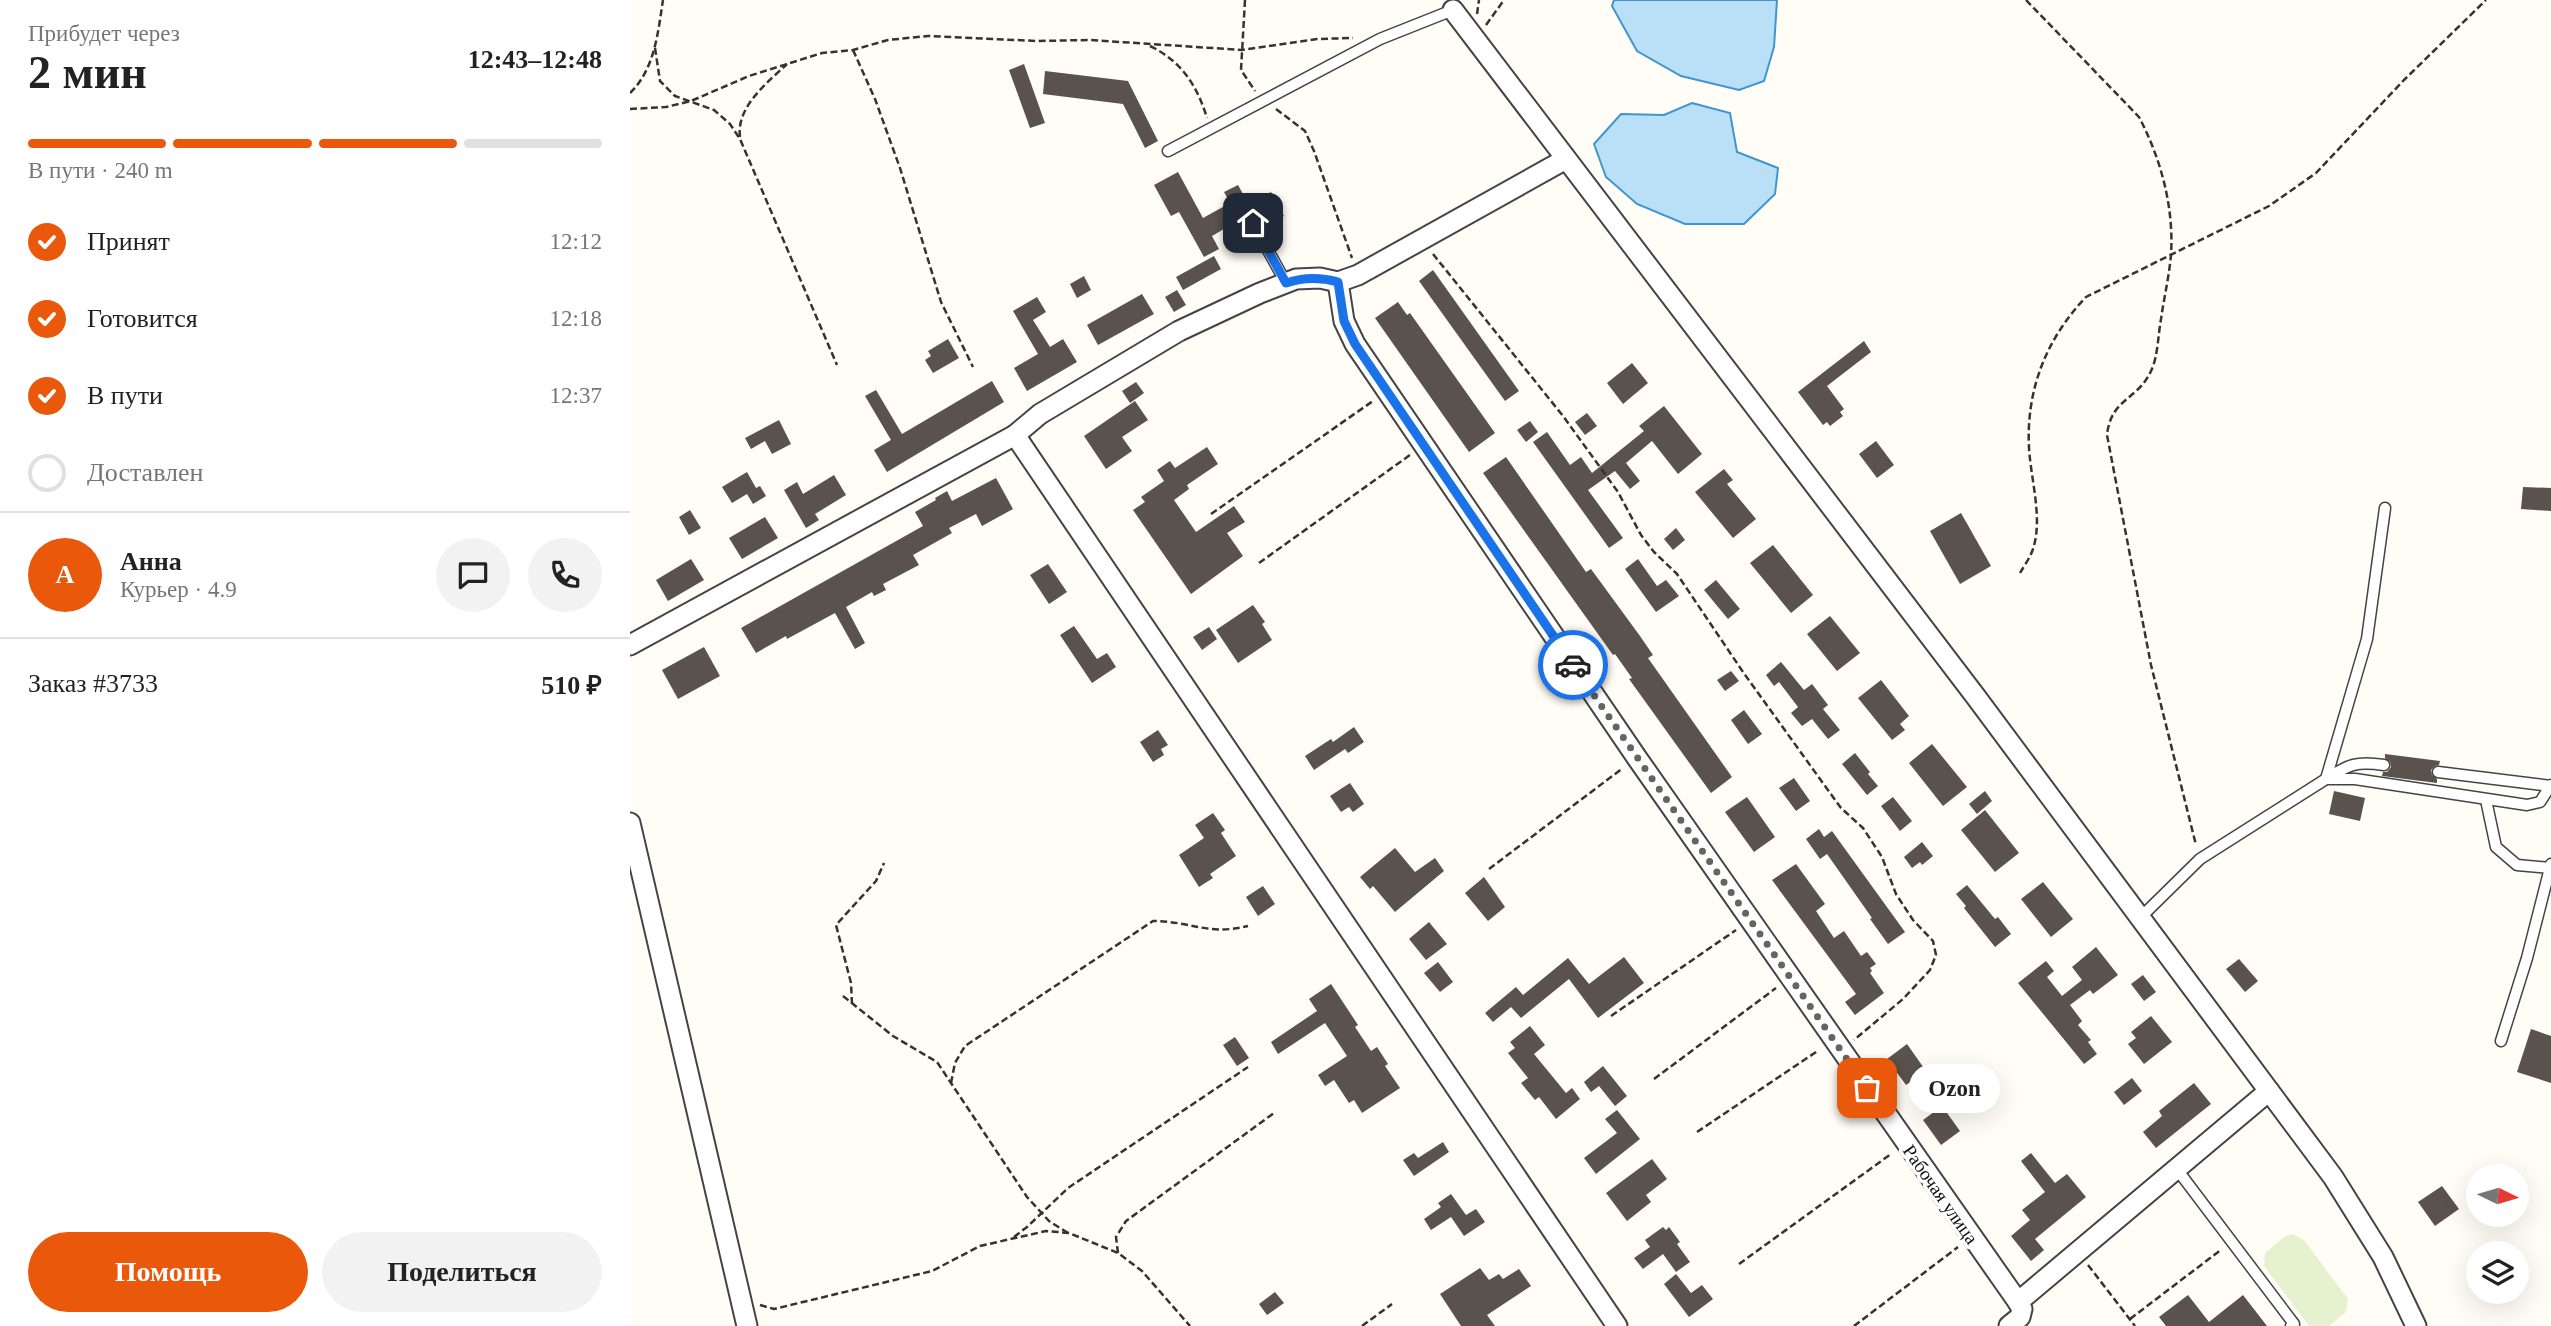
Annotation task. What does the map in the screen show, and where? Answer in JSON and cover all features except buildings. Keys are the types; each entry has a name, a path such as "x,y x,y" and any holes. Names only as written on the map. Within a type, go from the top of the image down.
{"street":[{"path":"1453,10 1976,697 2333,1177 2383,1257 2416,1326"},
{"path":"630,645 1015,435 1040,414 1179,331 1260,292 1296,279 1320,278 1338,282 1358,275 1566,159"},
{"name":"Рабочая улица","path":"1338,282 1344,321 1355,344 1637,758 2018,1302"},
{"path":"1015,435 1617,1326"},
{"path":"630,824 747,1326"},
{"path":"2009,1326 2020,1317 2022,1309 2018,1302 2269,1091"}],"lane":[{"path":"1168,151 1380,39 1453,10"},
{"path":"1253,223 1286,283"},
{"path":"2326,779 2367,639 2385,508"},
{"path":"2140,918 2200,859 2346,766 2362,762 2384,765"},
{"path":"2326,779 2355,779 2527,805 2540,802 2549,791 2438,772"},
{"path":"2486,800 2496,847 2517,865 2551,866 2527,958 2501,1041"},
{"path":"2176,1168 2294,1324 2291,1326"}],"path":[{"path":"630,93 649,65 655,48 663,0"},
{"path":"1245,0 1241,69 1253,89 1264,100 1305,131 1358,275"},
{"path":"1474,38 1504,0"},
{"path":"2026,0 2139,117 2151,139 2163,175 2170,215 2171,256 2152,370 2142,387 2116,409 2109,419 2107,435 2151,665 2200,859"},
{"path":"2020,573 2032,550 2037,523 2029,446 2032,395 2043,358 2066,318 2085,297 2269,206 2316,173 2404,80 2486,0"},
{"path":"630,109 666,107 691,100 790,62 822,54 853,50 888,40 928,36 1037,41 1090,40 1242,50 1317,39 1380,39"},
{"path":"1147,45 1167,55 1185,71 1202,101 1210,128"},
{"path":"655,48 660,81 675,96 714,110 740,139"},
{"path":"853,50 875,99 900,168 941,302 973,367"},
{"path":"790,62 745,109 739,127 740,139 837,365"},
{"path":"1423,238 1563,416 1618,492 1641,535 1677,574 1743,672 1841,808 1863,828 1882,857 1896,894 1907,912 1933,941 1936,955 1930,970 1903,999 1837,1046 1697,1132"},
{"path":"1211,514 1387,391"},
{"path":"1259,563 1424,445"},
{"path":"1489,869 1637,758"},
{"path":"852,1004 851,983 836,925 876,881 884,863"},
{"path":"951,1083 955,1063 965,1046 1153,921 1170,921 1202,929 1228,931 1248,926"},
{"path":"1611,1016 1750,921"},
{"path":"1654,1079 1789,977"},
{"path":"843,996 893,1036 937,1062 1027,1197 1049,1220 1069,1233 1118,1253 1142,1271 1190,1326"},
{"path":"1012,1238 1068,1188 1248,1067"},
{"path":"1118,1253 1116,1237 1126,1221 1274,1113"},
{"path":"1739,1264 1906,1144"},
{"path":"741,1297 774,1310 932,1271 981,1246 1046,1231 1069,1233"},
{"path":"1854,1326 1971,1237"},
{"path":"2130,1320 2232,1241"},
{"path":"2078,1251 2135,1326"},
{"path":"1362,1326 1392,1304"}],"green space":[{"path":"2293,1234 2304,1240 2348,1299 2346,1312 2329,1326 2309,1326 2264,1266 2265,1253 2284,1237"}],"water":[{"path":"1614,0 1777,0 1774,47 1764,81 1739,90 1681,76 1637,51 1612,6"},
{"path":"1692,103 1730,113 1737,152 1778,168 1775,194 1744,224 1685,224 1637,204 1606,177 1594,144 1621,114 1664,115"}],"way so far":[{"path":"1573,665 1867,1088"}],"place":[{"name":"Ozon","path":"1867,1088"}],"route":[{"path":"1253,223 1286,283 1296,279 1320,278 1338,282 1344,321 1355,344 1573,665"}]}
